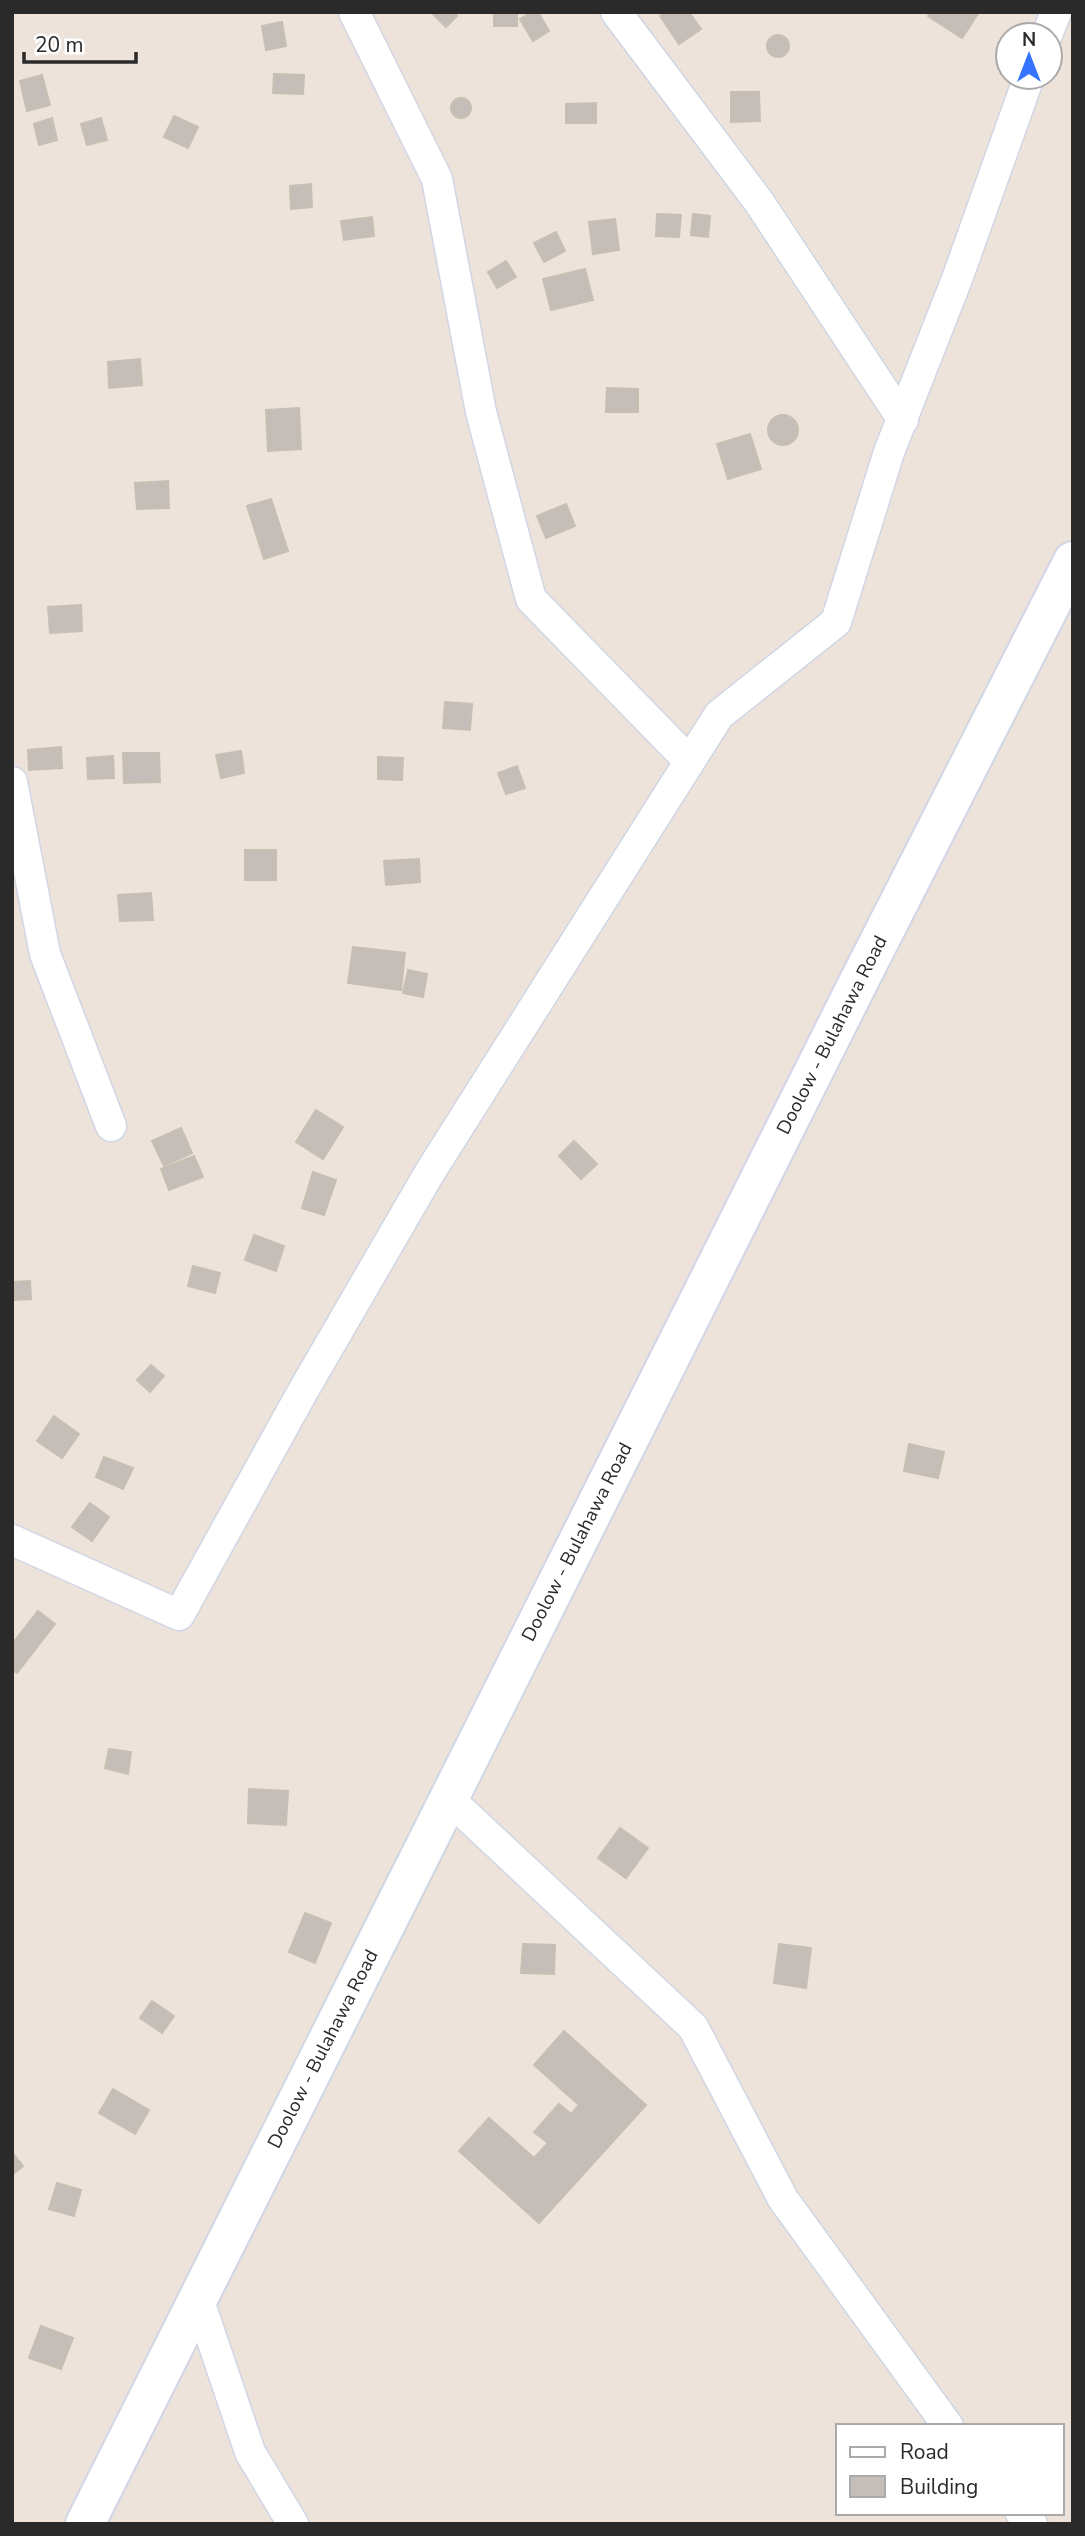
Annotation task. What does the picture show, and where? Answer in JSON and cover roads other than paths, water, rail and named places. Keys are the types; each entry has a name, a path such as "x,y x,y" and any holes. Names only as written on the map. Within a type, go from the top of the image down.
{"main road":[{"name":"Doolow - Bulahawa Road","path":"85,2524 858,983 1073,561"}],"street":[{"path":"354,12 437,179 481,412 531,599 689,761"},
{"path":"617,12 759,202 902,420"},
{"path":"12,1540 179,1615 303,1391 430,1172 719,715 836,622 889,452 957,279 1024,91"},
{"path":"12,782 45,954 111,1126"},
{"path":"449,1798 692,2027 783,2199 947,2424"},
{"path":"198,2298 250,2452 293,2524"}]}
